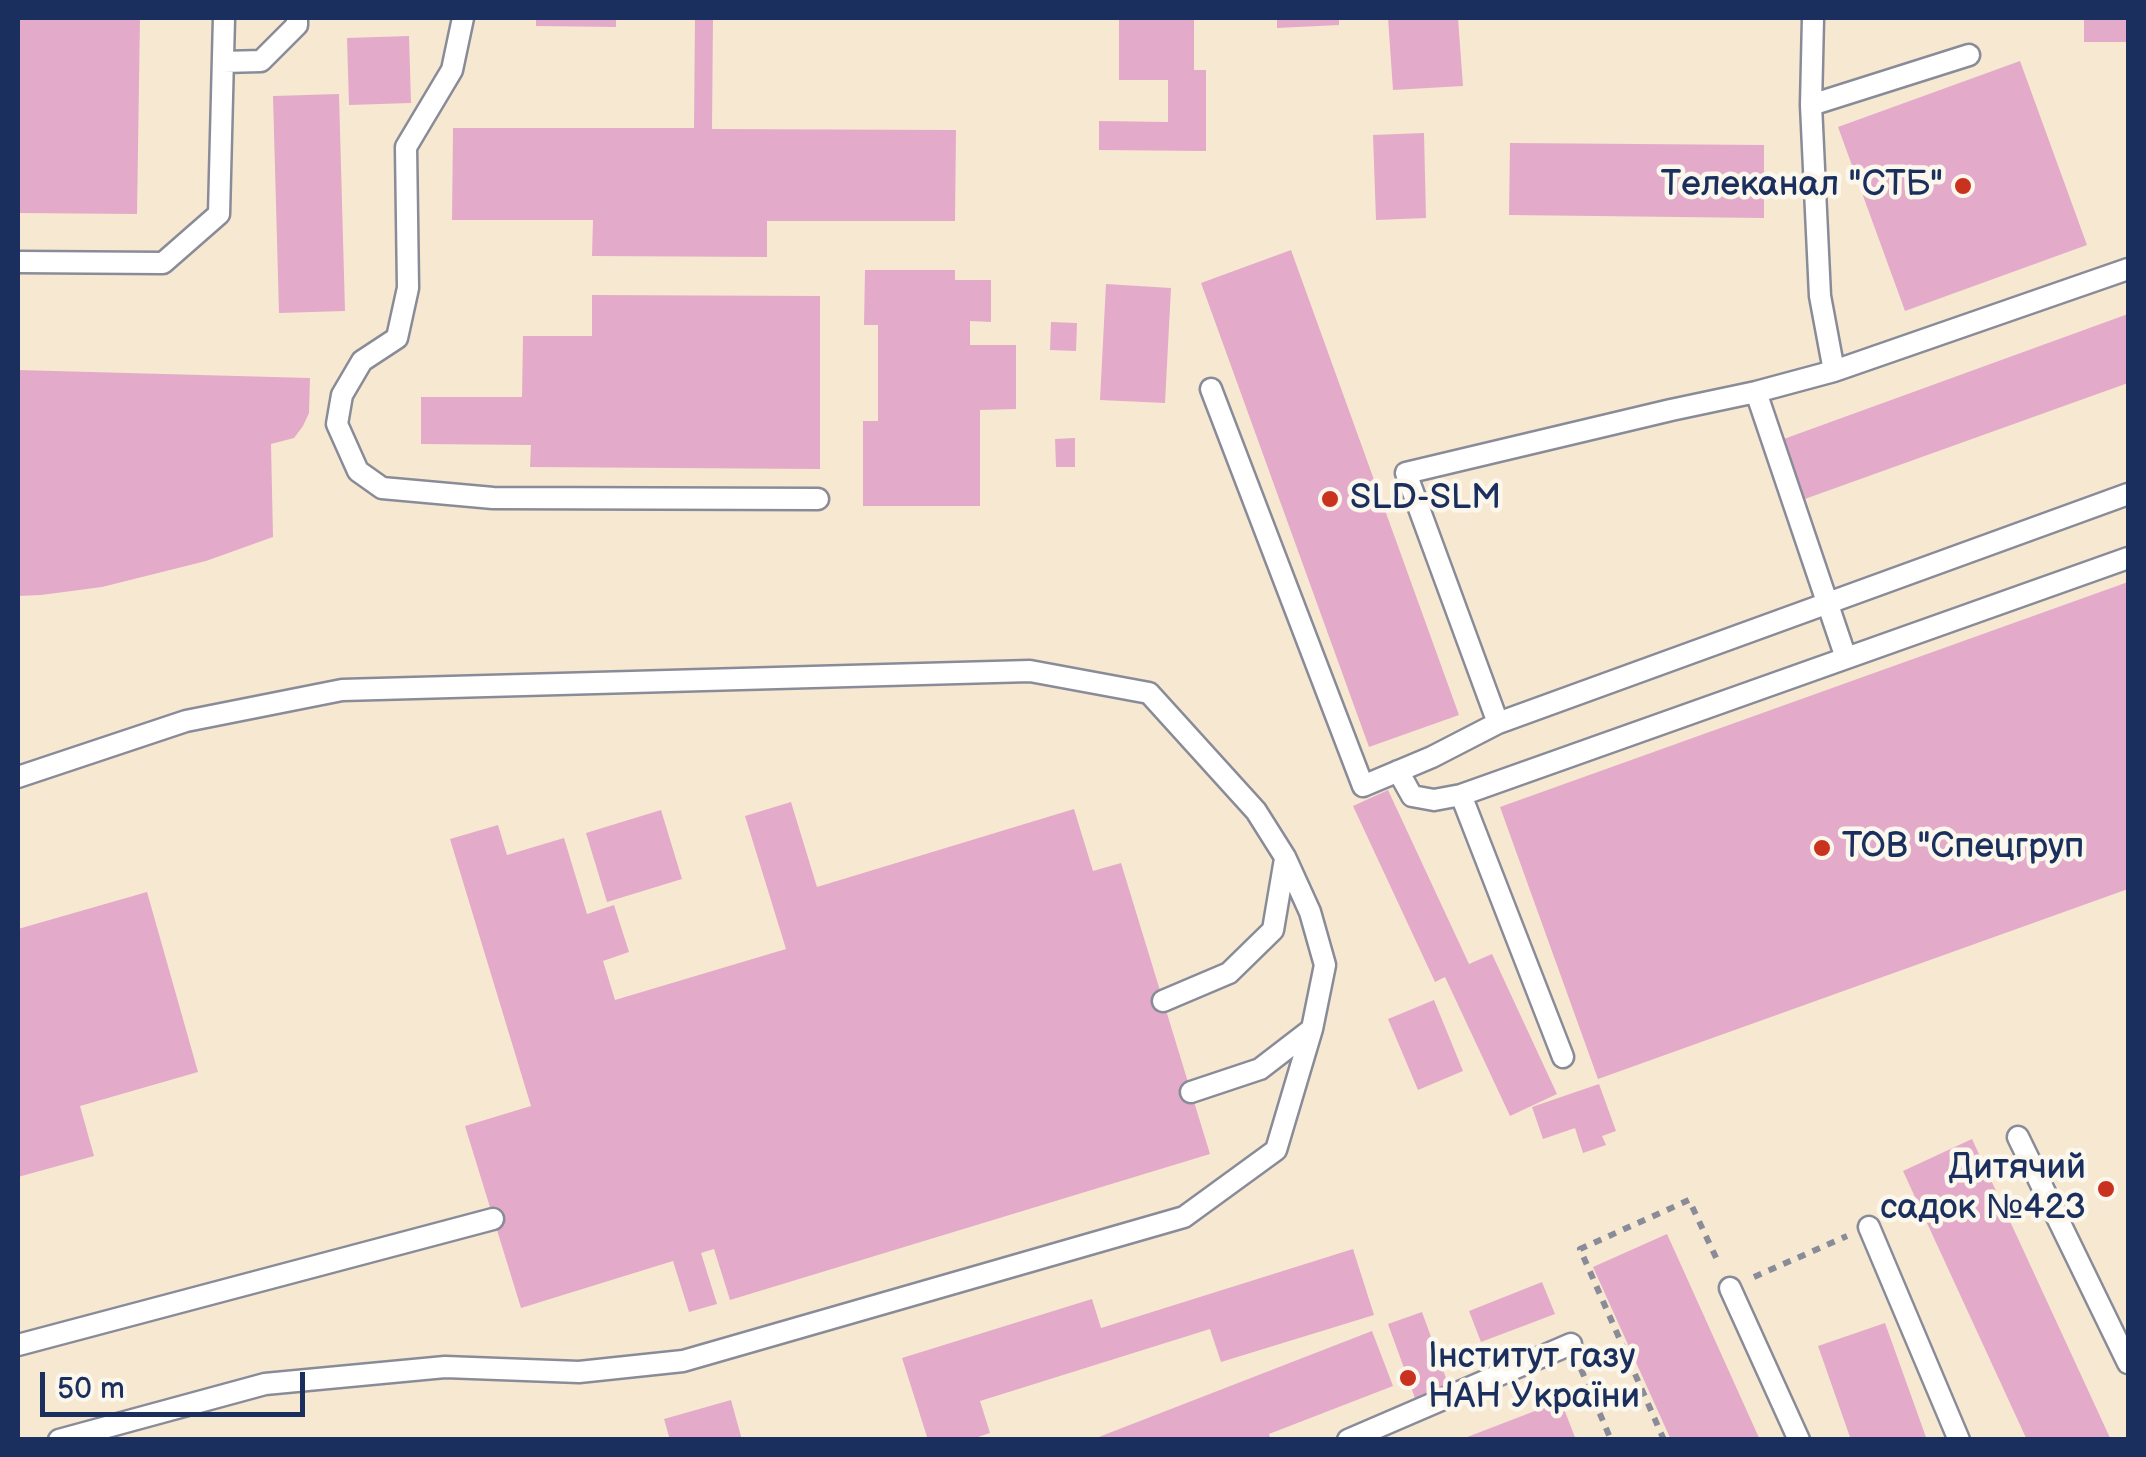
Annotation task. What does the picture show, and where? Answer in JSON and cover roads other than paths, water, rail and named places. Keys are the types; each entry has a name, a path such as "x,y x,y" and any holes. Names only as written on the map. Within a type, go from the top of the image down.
{"lane":[{"path":"18,262 163,263 218,214 224,18"},
{"path":"223,62 261,61 297,25 297,18"},
{"path":"463,18 452,70 406,147 408,288 397,338 362,361 342,395 337,424 358,471 382,488 493,498 818,499"},
{"path":"1812,18 1811,106 1820,296 1834,371"},
{"path":"1811,106 1968,54"},
{"path":"1498,723 1406,473 1834,371 2128,269"},
{"path":"1211,388 1364,786 1498,723 2128,494"},
{"path":"1756,392 1846,658"},
{"path":"1398,771 1412,796 1434,800 1461,795 2128,558"},
{"path":"18,777 186,721 342,690 1030,671 1149,693 1256,811 1285,858 1310,912 1325,965 1312,1028 1276,1150 1184,1217 683,1361 579,1372 445,1367 264,1384 59,1440"},
{"path":"1461,795 1562,1057"},
{"path":"1163,1001 1230,973 1273,930 1285,858"},
{"path":"1191,1092 1260,1070 1312,1028"},
{"path":"2018,1137 2128,1362"},
{"path":"18,1345 494,1219"},
{"path":"1869,1226 1959,1440"},
{"path":"1730,1288 1800,1440"},
{"path":"1348,1440 1571,1344"}],"place":[{"name":"Телеканал \"СТБ\"","path":"1963,186"},
{"name":"SLD-SLM","path":"1330,499"},
{"name":"ТОВ \"Спецгруп","path":"1822,848"},
{"name":"Дитячий садок №423","path":"2106,1189"},
{"name":"Інститут газу НАН України","path":"1408,1378"}]}
